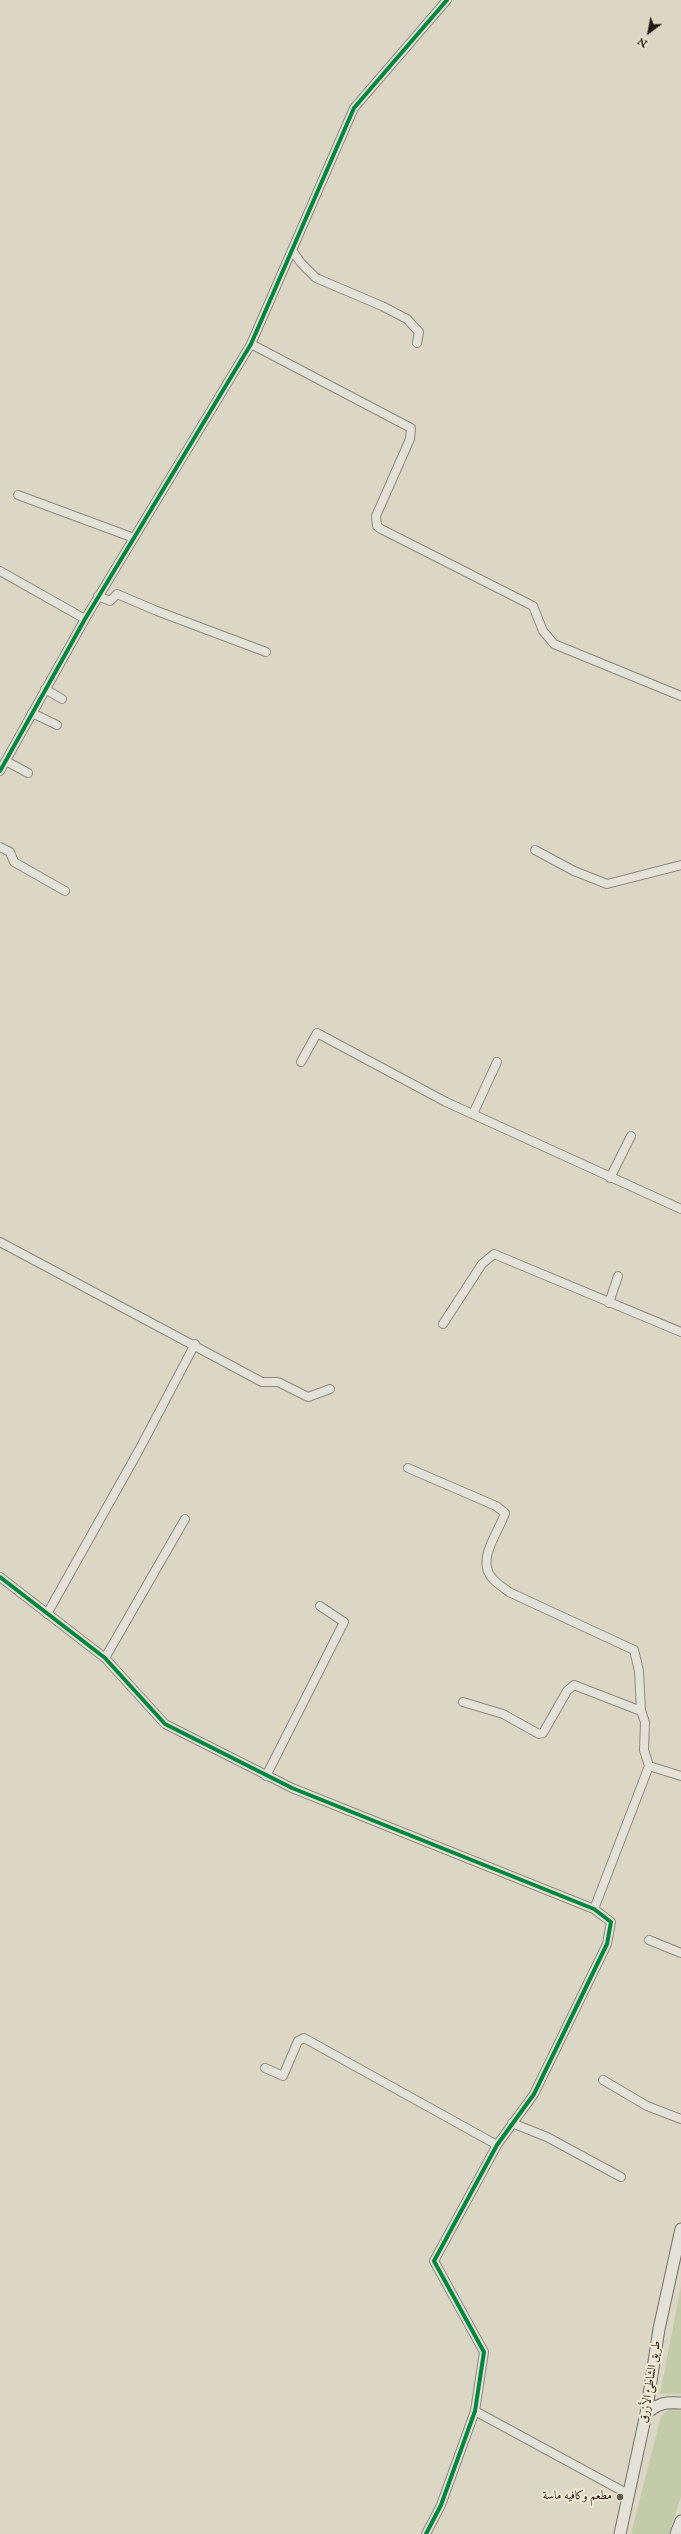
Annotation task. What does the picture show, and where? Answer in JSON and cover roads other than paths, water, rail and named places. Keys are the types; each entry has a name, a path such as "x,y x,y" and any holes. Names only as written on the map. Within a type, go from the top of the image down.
{"main road":[{"name":"طريق الشاطئ الأزرق","path":"620,2534 646,2414 659,2329 681,2229"},
{"path":"646,2414 656,2405 665,2402 681,2403"},
{"path":"676,2534 681,2521"}],"street":[{"path":"0,771 98,596 251,344 354,108 447,0"},
{"path":"292,250 301,263 316,278 346,289 407,319 419,332 417,343"},
{"path":"251,344 411,428 410,439 376,516 377,526 533,606 543,631 554,644 681,696"},
{"path":"18,495 134,538"},
{"path":"0,571 85,619"},
{"path":"98,596 110,601 118,594 157,611 266,652"},
{"path":"45,689 62,699"},
{"path":"32,713 57,725"},
{"path":"6,761 28,773"},
{"path":"0,847 10,852 14,862 65,890"},
{"path":"535,850 574,871 607,884 681,865"},
{"path":"301,1062 317,1033 473,1114 681,1210"},
{"path":"473,1114 497,1062"},
{"path":"610,1178 631,1136"},
{"path":"0,1242 195,1344 262,1382 278,1382 308,1397 330,1389"},
{"path":"443,1324 482,1264 494,1254 681,1332"},
{"path":"609,1303 618,1276"},
{"path":"47,1614 139,1450 195,1344"},
{"path":"408,1468 496,1506 505,1513 500,1528 489,1548 486,1564 491,1578 509,1592 634,1650 639,1671 641,1711 645,1722 644,1750 649,1766 594,1909"},
{"path":"105,1658 185,1519"},
{"path":"0,1577 105,1658 165,1724 266,1776 594,1909 611,1922 607,1944 534,2094 497,2145 434,2261 484,2352 475,2411 441,2505 426,2534"},
{"path":"266,1776 344,1622 320,1606"},
{"path":"463,1702 503,1714 539,1734 543,1733 566,1691 574,1685 641,1711"},
{"path":"649,1766 681,1776"},
{"path":"649,1940 681,1953"},
{"path":"265,2068 283,2076 298,2041 304,2038 497,2145"},
{"path":"603,2080 647,2106 681,2119"},
{"path":"512,2123 547,2137 621,2177"},
{"path":"475,2411 628,2494"}],"place":[{"name":"مطعم وكافيه ماسة","path":"620,2497"}]}
